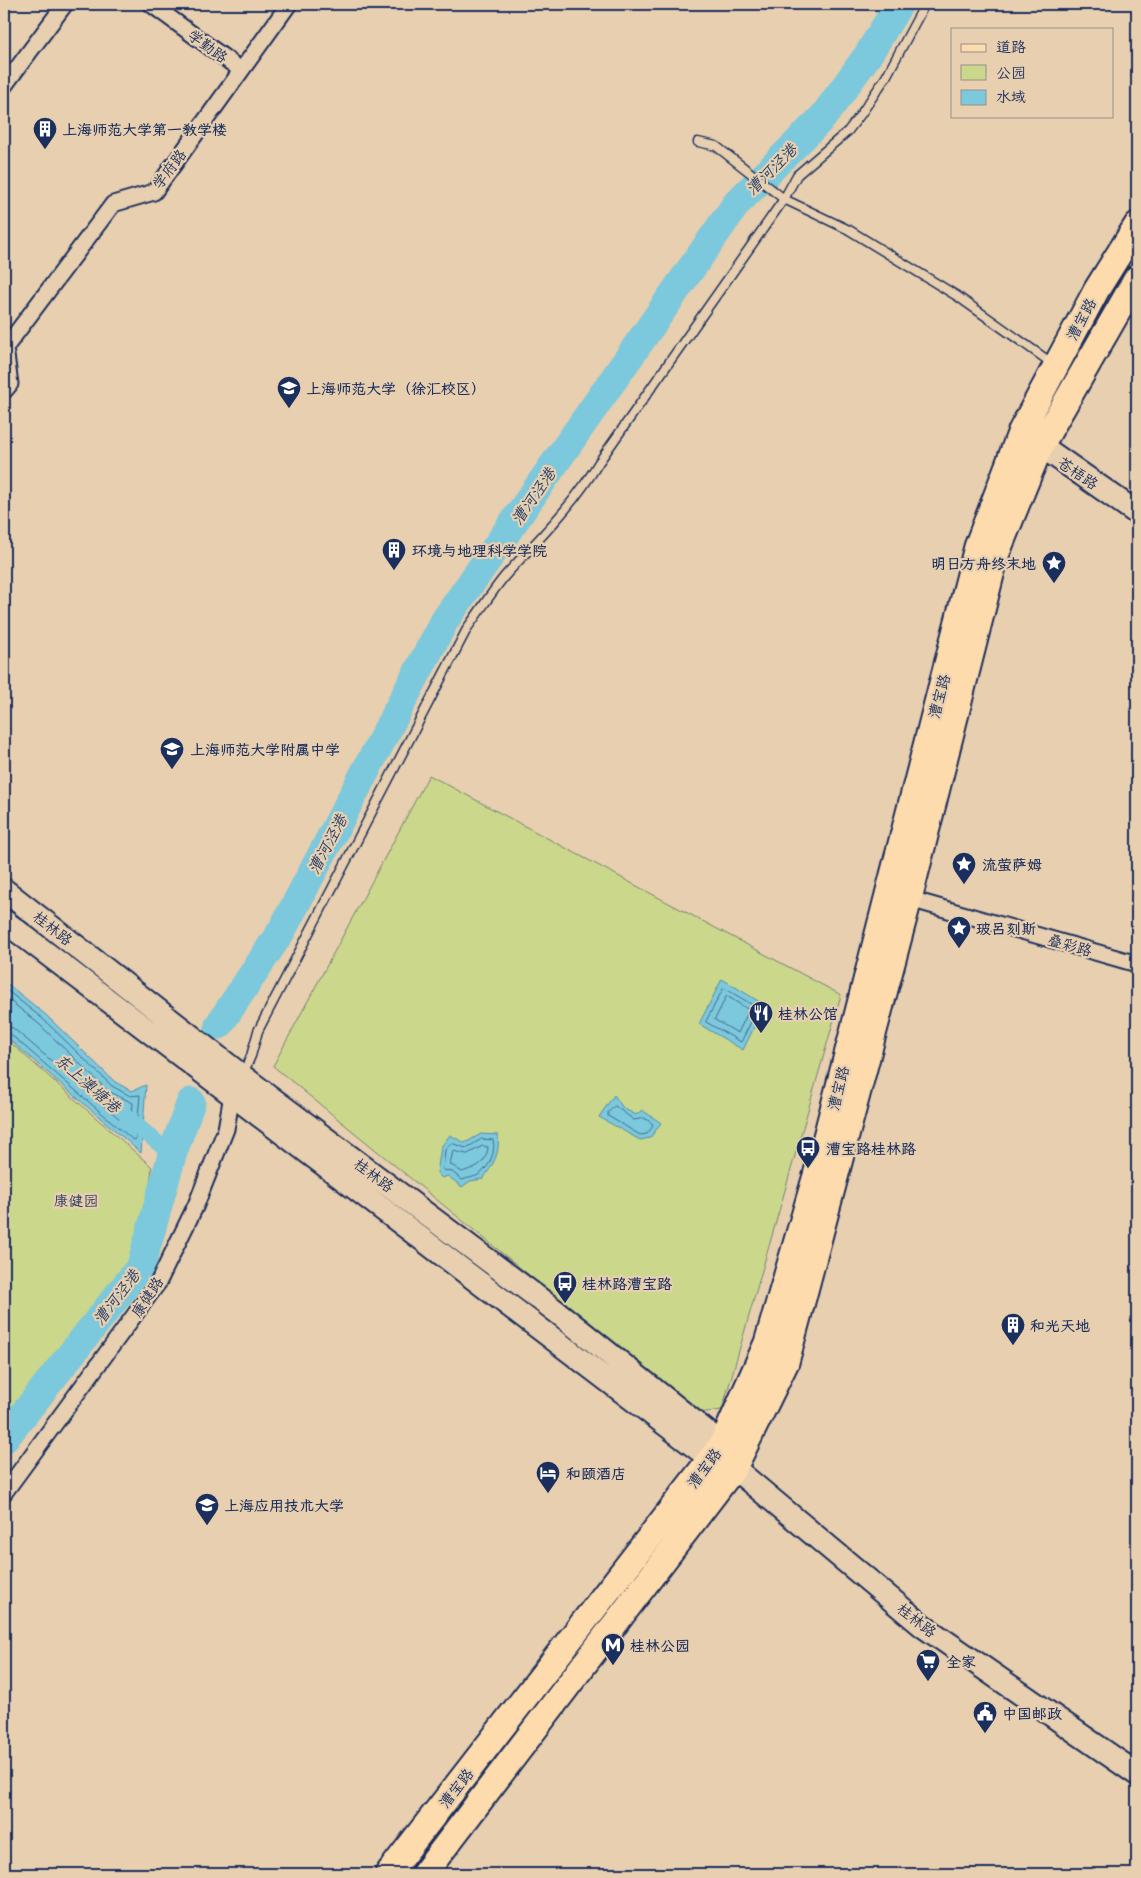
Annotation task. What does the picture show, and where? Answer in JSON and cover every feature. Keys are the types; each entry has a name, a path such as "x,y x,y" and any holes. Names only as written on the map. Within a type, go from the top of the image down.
{"main road":[{"name":"漕宝路","path":"424,1874 734,1468 786,1362 899,896 977,547 1021,431 1097,289 1137,224"},
{"name":"漕宝路","path":"388,1874 717,1451 767,1343 899,896 996,555 1040,447 1137,278"},
{"name":"苍梧路","path":"1021,431 1040,447 1137,512"},
{"name":"桂林路","path":"4,890 237,1086"},
{"name":"桂林路","path":"4,921 557,1312 717,1451 734,1468 923,1626 1137,1774"}],"street":[{"path":"4,86 65,4"},
{"name":"学勤路","path":"151,4 241,70"},
{"name":"学府路","path":"4,391 10,384 5,348 113,204 154,192 289,4"},
{"name":"叠彩路","path":"899,896 1137,964"},
{"name":"康健路","path":"4,1492 158,1283 196,1205 226,1129 237,1086"}],"lane":[{"path":"237,1086 251,1056 258,1031 468,627 503,578 548,531 580,493 604,454 784,198 797,175 848,131 861,114 886,77 925,4"},
{"path":"698,142 716,146 784,198 849,230 957,296 1056,366"}],"green space":[{"path":"429,775 841,995 722,1410 698,1413 273,1066"},
{"name":"康健园","path":"4,1037 152,1167 141,1266 4,1439"}],"water":[{"path":"722,979 765,1005 743,1050 699,1024"},
{"path":"4,981 46,1015 115,1082 132,1091 146,1085 141,1153 4,1035"},
{"path":"614,1095 623,1108 636,1115 642,1110 661,1123 650,1138 640,1140 599,1117"},
{"path":"481,1134 498,1135 498,1148 495,1158 483,1179 470,1181 462,1187 448,1176 442,1178 437,1173 441,1147 450,1135 465,1143"}],"waterway":[{"name":"漕河泾港","path":"219,1025 282,930 445,620 737,203 823,117 868,55 899,4"},
{"name":"漕河泾港","path":"4,1439 141,1266 172,1155 191,1102"},
{"name":"东上澳塘港","path":"127,1117 172,1155"}],"place":[{"name":"上海师范大学第一教学楼","path":"45,150"},
{"name":"上海师范大学（徐汇校区）","path":"289,409"},
{"name":"环境与地理科学学院","path":"394,571"},
{"name":"明日方舟终末地","path":"1054,584"},
{"name":"上海师范大学附属中学","path":"172,770"},
{"name":"流萤萨姆","path":"964,885"},
{"name":"玻吕刻斯","path":"959,949"},
{"name":"桂林公馆","path":"761,1034"},
{"name":"漕宝路桂林路","path":"808,1169"},
{"name":"桂林路漕宝路","path":"565,1304"},
{"name":"和光天地","path":"1013,1346"},
{"name":"和颐酒店","path":"548,1494"},
{"name":"上海应用技术大学","path":"207,1526"},
{"name":"桂林公园","path":"613,1666"},
{"name":"全家","path":"928,1682"},
{"name":"中国邮政","path":"985,1734"}]}
